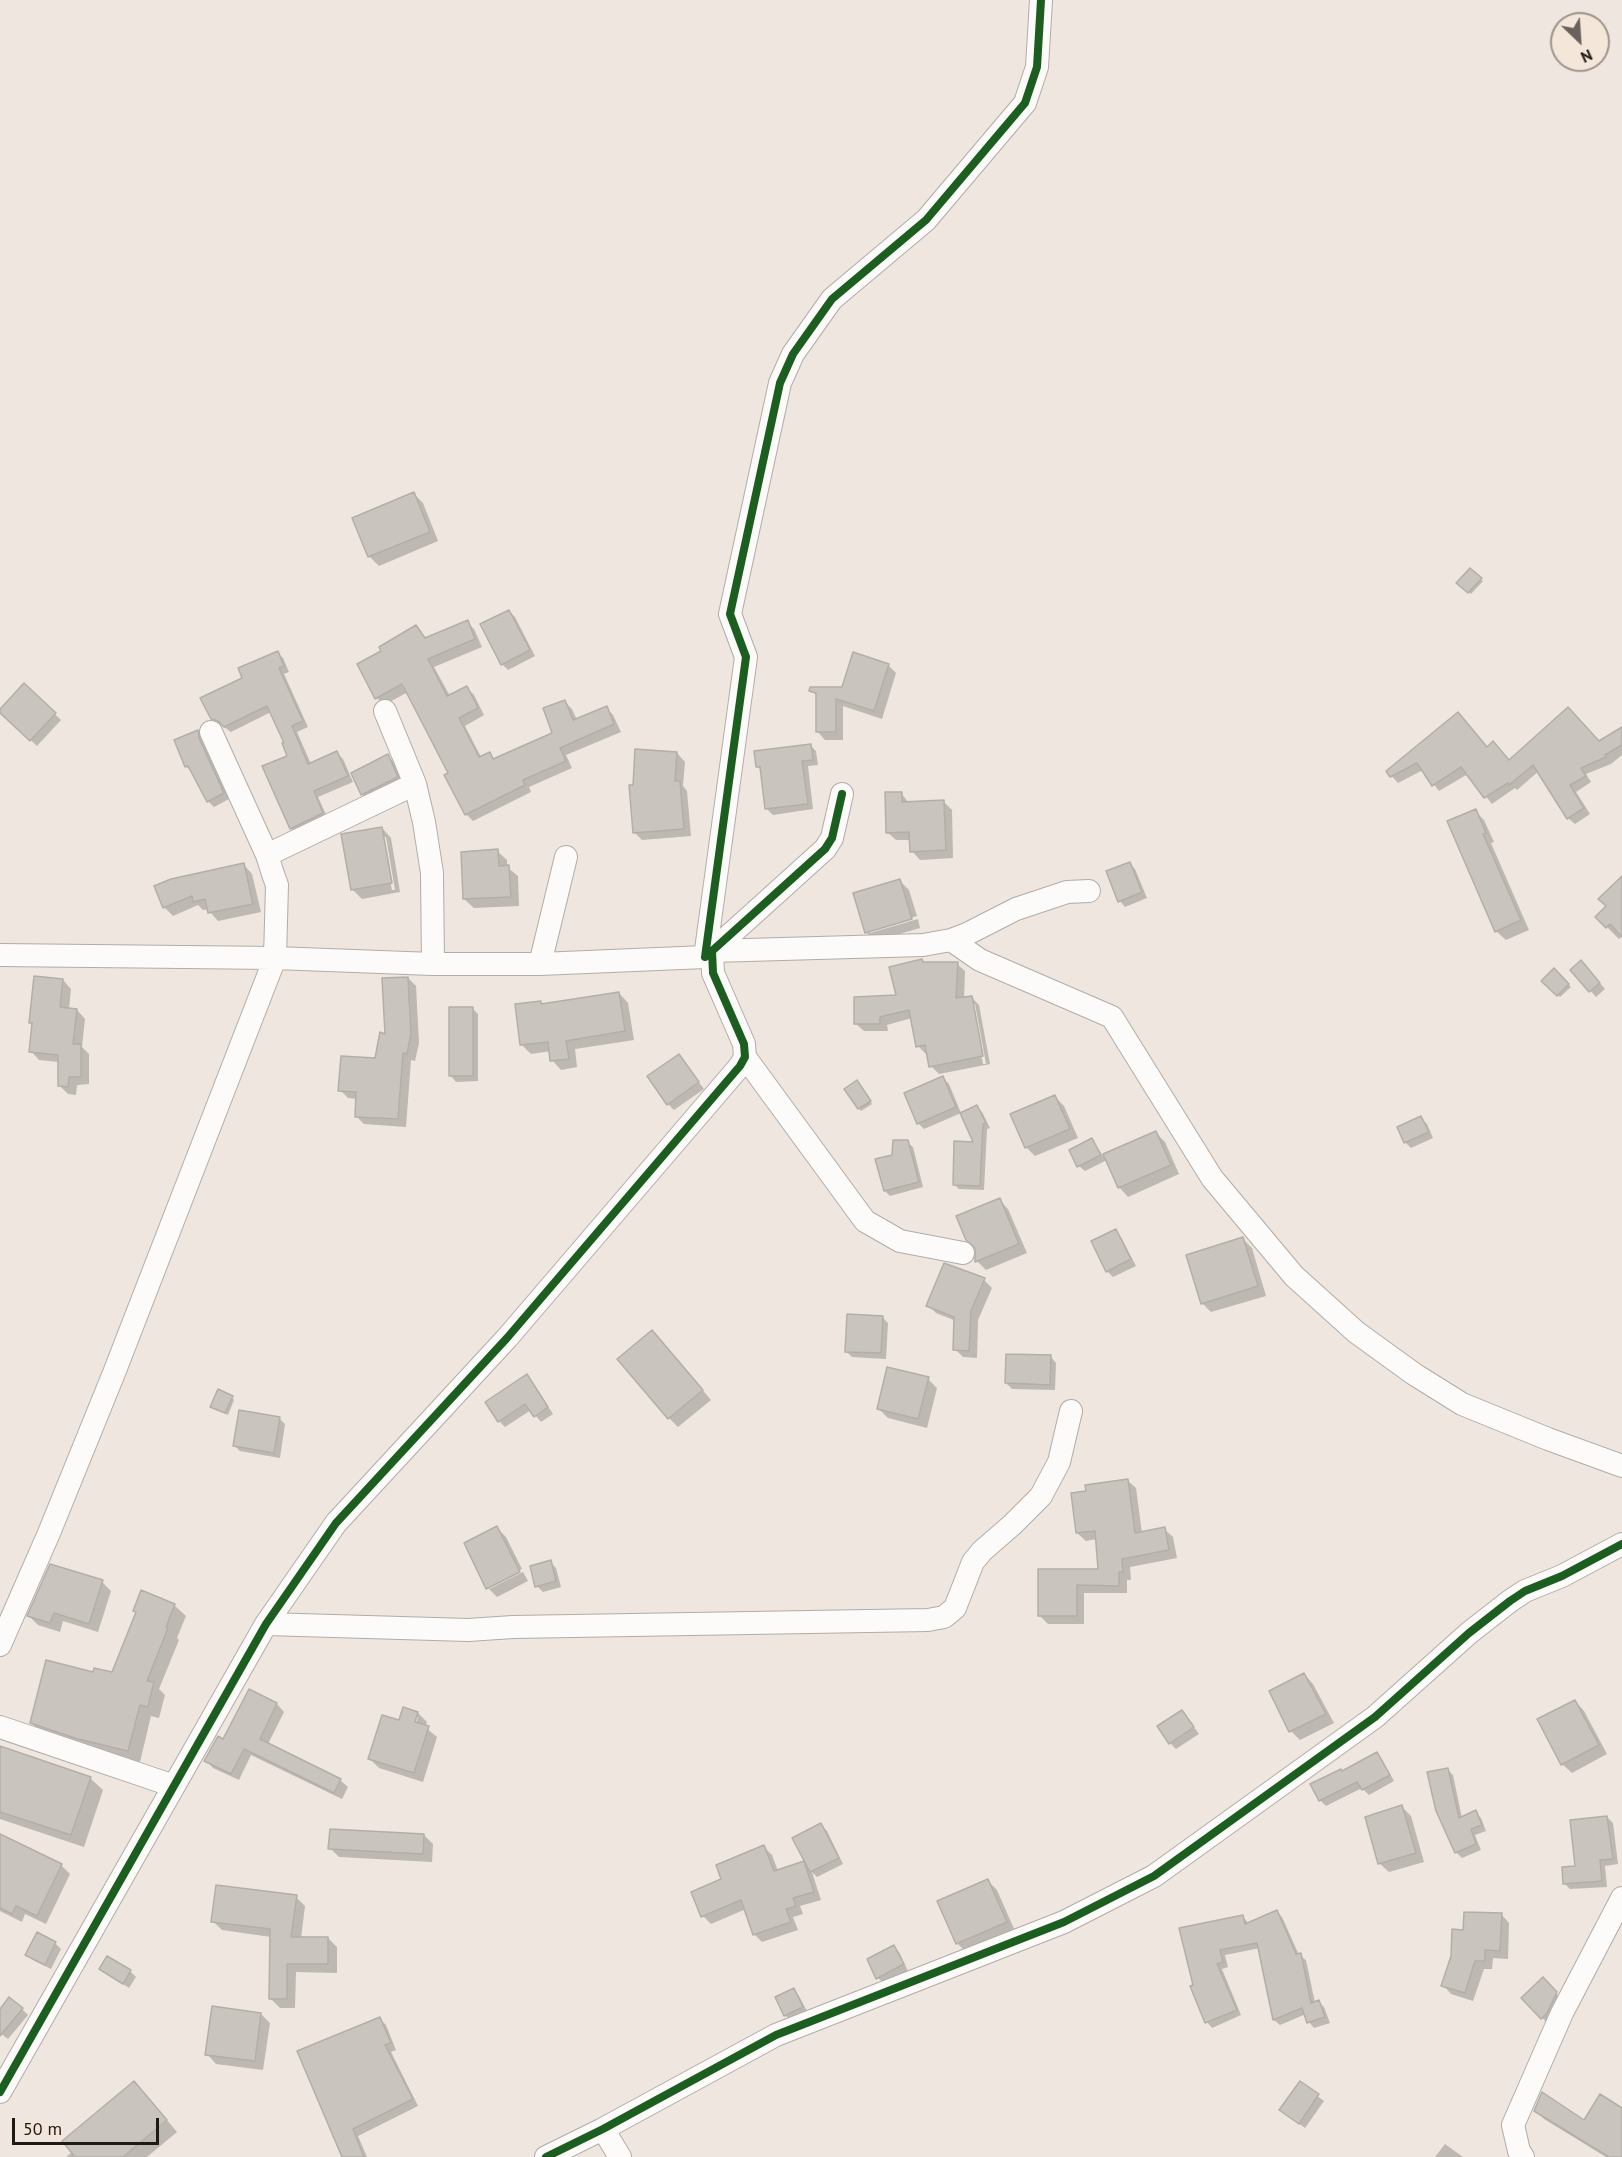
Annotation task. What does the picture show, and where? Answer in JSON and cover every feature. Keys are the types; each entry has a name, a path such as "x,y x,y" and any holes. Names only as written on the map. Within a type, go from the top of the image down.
{"street":[{"path":"963,1253 900,1241 866,1221 745,1057 744,1044 712,973 709,954 746,657 730,614 780,383 793,354 832,299 926,219 1025,103 1037,67 1041,0"},
{"path":"385,711 415,784 432,873 433,964"},
{"path":"0,1645 49,1533 109,1384 275,958 277,885 267,855 211,732"},
{"path":"267,855 415,784"},
{"path":"709,954 825,849 832,838 842,794"},
{"path":"540,964 566,857"},
{"path":"0,955 540,964 923,945 968,934 1016,909 1066,892 1089,891"},
{"path":"951,940 980,960 1112,1017 1212,1178 1294,1276 1356,1332 1414,1374 1462,1404 1528,1432 1622,1466"},
{"path":"0,2092 266,1624 336,1523 507,1338 740,1066 745,1057"},
{"path":"266,1624 468,1630 513,1627 928,1620 944,1617 955,1608 973,1562 1041,1496 1059,1462 1071,1412"},
{"path":"546,2157 603,2129 776,2035 1064,1922 1154,1876 1375,1717 1469,1633 1510,1601 1525,1591 1562,1576 1622,1544"},
{"path":"0,1726 174,1786"},
{"path":"1523,2157 1519,2151 1513,2125 1563,2013 1622,1898"},
{"path":"603,2129 620,2157"}],"building":[{"path":"414,492 430,532 368,557 352,518"},
{"path":"1470,568 1482,578 1468,593 1456,583"},
{"path":"509,610 530,650 501,665 480,624"},
{"path":"468,620 475,639 428,659 447,696 467,686 478,708 459,718 479,757 490,752 493,759 552,733 543,708 565,700 573,720 607,706 614,724 560,748 566,761 523,780 525,785 465,815 444,775 448,773 402,684 375,699 357,664 381,651 379,647 416,625 425,638"},
{"path":"278,651 284,666 279,668 303,721 292,726 308,764 337,751 348,776 314,791 323,813 290,829 262,766 287,756 282,743 284,743 267,706 224,727 218,721 211,719 200,698 242,678 238,668"},
{"path":"853,652 889,664 874,711 836,699 836,732 816,732 816,693 809,691 810,687 842,687"},
{"path":"24,683 56,713 30,741 0,713 0,709"},
{"path":"1568,707 1599,741 1622,727 1622,745 1605,755 1606,757 1581,768 1586,776 1570,785 1584,808 1567,819 1533,765 1509,785 1508,783 1484,798 1461,767 1432,786 1417,763 1390,777 1386,771 1458,712 1487,747 1493,741 1509,760"},
{"path":"198,730 199,738 224,793 207,802 188,766 185,767 174,740"},
{"path":"811,744 813,760 802,761 808,804 765,809 760,767 756,767 754,751"},
{"path":"635,749 677,752 675,781 680,781 684,829 633,833 629,785 633,785"},
{"path":"388,754 398,777 361,795 351,773"},
{"path":"885,792 902,792 902,802 944,800 946,850 910,852 909,832 886,833"},
{"path":"1476,809 1486,833 1483,834 1521,920 1495,932 1447,821"},
{"path":"382,827 392,883 351,890 341,834"},
{"path":"498,849 499,866 509,865 511,897 463,899 461,852"},
{"path":"1130,862 1142,892 1118,902 1106,871"},
{"path":"244,863 253,904 208,913 205,899 193,902 192,896 163,908 154,886 171,879"},
{"path":"1622,876 1622,937 1610,924 1606,928 1595,917 1606,906 1598,899"},
{"path":"900,879 912,919 865,933 853,893"},
{"path":"922,959 923,962 958,962 956,998 972,996 983,1056 929,1067 925,1045 916,1047 909,1010 880,1017 880,1024 854,1024 854,997 896,995 889,967"},
{"path":"1581,960 1600,983 1589,992 1570,970"},
{"path":"1554,968 1569,984 1557,996 1541,981"},
{"path":"34,976 63,979 60,1007 77,1009 73,1044 81,1044 81,1077 69,1077 68,1087 58,1086 58,1055 29,1052 32,1023 29,1023"},
{"path":"408,977 411,1034 407,1054 403,1053 398,1119 355,1117 356,1092 338,1091 341,1056 375,1058 380,1032 385,1034 382,978"},
{"path":"619,992 625,1031 566,1041 569,1059 550,1061 548,1042 520,1045 515,1004 541,1001 541,1004"},
{"path":"449,1007 473,1007 473,1076 449,1076"},
{"path":"679,1054 699,1082 667,1105 647,1076"},
{"path":"943,1076 956,1107 917,1124 904,1093"},
{"path":"857,1080 871,1101 858,1109 844,1089"},
{"path":"1055,1095 1070,1129 1025,1148 1010,1114"},
{"path":"977,1105 986,1123 983,1124 980,1186 953,1185 954,1141 973,1142 960,1113"},
{"path":"1421,1116 1429,1132 1404,1143 1397,1127"},
{"path":"1156,1131 1171,1165 1118,1188 1103,1154"},
{"path":"1092,1138 1101,1155 1077,1167 1069,1150"},
{"path":"893,1140 908,1140 919,1182 884,1191 875,1159 892,1155"},
{"path":"1000,1198 1019,1244 975,1262 975,1248 966,1240 956,1216"},
{"path":"1116,1229 1131,1259 1106,1272 1091,1241"},
{"path":"1243,1237 1258,1286 1201,1304 1186,1255"},
{"path":"944,1263 985,1278 971,1311 969,1351 953,1350 954,1317 926,1306"},
{"path":"847,1314 883,1316 881,1353 845,1352"},
{"path":"652,1330 703,1390 668,1419 617,1359"},
{"path":"1006,1354 1051,1355 1050,1385 1005,1383"},
{"path":"887,1367 929,1377 918,1419 877,1409"},
{"path":"527,1374 548,1407 534,1417 525,1404 498,1422 485,1402"},
{"path":"218,1389 233,1396 225,1413 210,1407"},
{"path":"239,1410 280,1417 274,1453 233,1446"},
{"path":"1128,1479 1135,1533 1165,1527 1169,1550 1122,1559 1123,1572 1119,1572 1119,1586 1077,1585 1077,1616 1038,1616 1038,1569 1098,1569 1095,1531 1076,1533 1071,1493 1086,1491 1085,1485"},
{"path":"497,1526 520,1572 486,1589 464,1543"},
{"path":"551,1560 556,1581 535,1587 530,1566"},
{"path":"50,1564 103,1580 89,1624 54,1613 50,1623 27,1616"},
{"path":"141,1590 175,1604 147,1681 154,1682 148,1707 140,1705 128,1751 78,1739 30,1723 46,1660 93,1672 94,1668 112,1672 136,1612 133,1611"},
{"path":"1304,1673 1326,1714 1289,1732 1269,1691"},
{"path":"249,1689 277,1703 260,1739 341,1779 334,1793 244,1749 231,1774 204,1761 218,1736 223,1739"},
{"path":"1575,1700 1599,1745 1561,1765 1537,1719"},
{"path":"403,1707 418,1712 415,1722 429,1726 414,1773 368,1759 382,1715 399,1720"},
{"path":"1182,1710 1194,1727 1169,1744 1157,1726"},
{"path":"0,1746 91,1777 71,1835 0,1812"},
{"path":"1377,1752 1390,1775 1362,1790 1357,1782 1319,1801 1310,1784 1341,1769 1342,1771"},
{"path":"1448,1768 1459,1818 1476,1810 1482,1825 1471,1829 1476,1844 1455,1853 1436,1811 1427,1772"},
{"path":"1402,1805 1416,1853 1378,1864 1365,1817"},
{"path":"1607,1816 1613,1859 1600,1860 1602,1881 1563,1884 1562,1867 1575,1866 1570,1820"},
{"path":"821,1823 839,1858 810,1872 792,1838"},
{"path":"330,1829 424,1834 423,1854 328,1849"},
{"path":"0,1834 62,1864 37,1916 16,1906 12,1914 0,1908"},
{"path":"764,1845 774,1871 804,1861 814,1892 793,1898 796,1906 786,1909 791,1922 753,1935 741,1900 701,1917 691,1892 721,1879 716,1865"},
{"path":"988,1879 1007,1922 956,1944 937,1901"},
{"path":"216,1885 297,1895 291,1937 328,1937 328,1964 287,1964 287,1999 269,1999 270,1929 211,1922"},
{"path":"1277,1910 1296,1954 1301,1953 1311,2003 1319,2000 1325,2017 1307,2023 1302,2008 1273,2020 1257,1943 1220,1950 1223,1962 1217,1964 1237,2010 1205,2023 1190,1986 1193,1985 1179,1928 1243,1915 1245,1924"},
{"path":"1464,1912 1502,1913 1500,1951 1485,1950 1485,1961 1475,1961 1465,1993 1441,1986 1451,1956 1452,1929 1463,1930"},
{"path":"37,1932 56,1942 45,1965 25,1955"},
{"path":"894,1945 904,1964 876,1979 867,1959"},
{"path":"107,1956 131,1970 123,1984 99,1969"},
{"path":"1543,1977 1557,1992 1547,2013 1541,2019 1521,1998"},
{"path":"794,1988 803,2007 784,2016 775,1997"},
{"path":"9,1997 23,2008 0,2036 0,2009"},
{"path":"212,2006 261,2013 255,2061 205,2055"},
{"path":"380,2017 391,2043 385,2045 413,2099 353,2129 364,2157 342,2157 297,2051"},
{"path":"134,2081 167,2120 123,2157 75,2157 62,2141"},
{"path":"1300,2081 1319,2094 1299,2124 1279,2110"},
{"path":"1542,2092 1584,2120 1600,2094 1622,2108 1622,2157 1609,2157 1534,2111"}],"cycle path":[{"path":"705,957 746,657 730,614 780,383 793,354 832,299 926,220 1025,103 1037,67 1041,0"},
{"path":"0,2092 266,1624 336,1523 507,1338 740,1066 745,1057 744,1044 713,973 712,951 825,849 832,838 842,794"},
{"path":"546,2157 603,2129 776,2035 1064,1922 1154,1876 1375,1717 1469,1633 1510,1601 1525,1591 1562,1576 1622,1544"}]}
